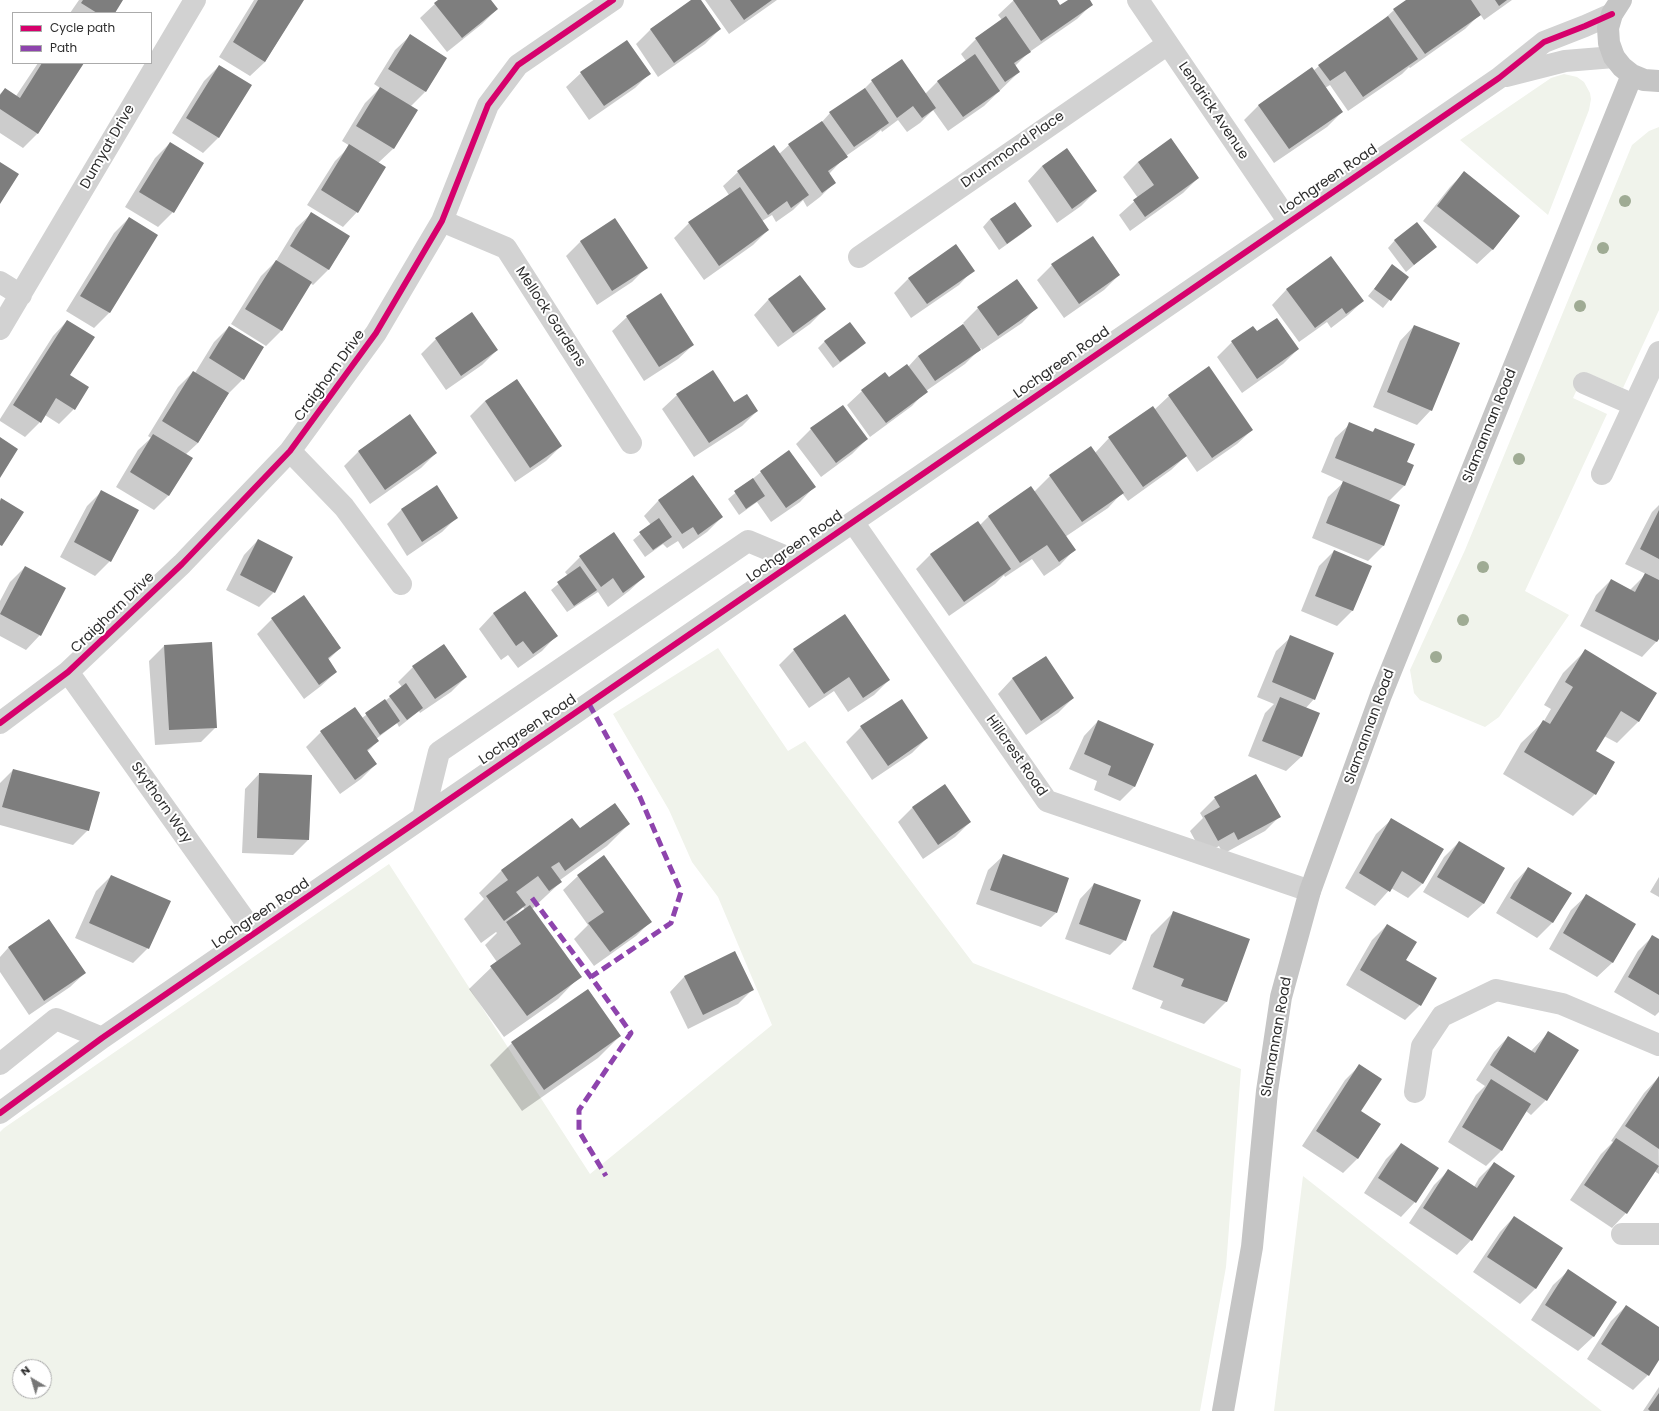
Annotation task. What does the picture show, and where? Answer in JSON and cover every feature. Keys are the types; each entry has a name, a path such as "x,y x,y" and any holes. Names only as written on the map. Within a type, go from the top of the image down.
{"main road":[{"path":"1616,7 1608,28 1609,43 1614,57 1622,67 1632,75 1644,80 1659,81"},
{"name":"Slamannan Road","path":"1223,1411 1252,1247 1267,1091 1281,997 1310,891 1381,695 1632,75"}],"street":[{"name":"Dumyat Drive","path":"0,329 195,0"},
{"name":"Craighorn Drive","path":"0,723 68,672 182,564 290,451 376,333 442,221 488,106 518,65 613,0"},
{"name":"Lendrick Avenue","path":"1138,0 1289,222"},
{"name":"Lochgreen Road","path":"0,1113 102,1038 254,933 1499,78 1544,42 1585,26 1616,7"},
{"name":"Drummond Place","path":"859,256 1168,44"},
{"name":"Lochgreen Road","path":"1499,78 1565,61 1614,57"},
{"name":"Mellock Gardens","path":"442,221 506,248 631,443"},
{"path":"0,282 21,295"},
{"path":"1602,474 1659,352"},
{"path":"1584,383 1634,405"},
{"path":"290,451 344,507 401,584"},
{"name":"Hillcrest Road","path":"853,522 1047,801 1310,891"},
{"path":"423,817 439,752 748,541 796,561"},
{"name":"Skythorn Way","path":"68,672 254,933"},
{"path":"1415,1092 1422,1046 1442,1016 1496,990 1562,1004 1659,1046"},
{"path":"0,1064 56,1019 102,1038"},
{"path":"1622,1234 1659,1234"}],"shaded area":[{"path":"1564,74 1577,77 1584,82 1590,93 1591,99 1589,110 1548,215 1460,140 1551,78"},
{"path":"1659,127 1659,310 1623,388 1585,372 1573,398 1607,414 1525,591 1569,615 1499,717 1485,727 1420,700 1414,693 1410,670 1465,550 1632,145 1649,131"},
{"path":"718,648 788,751 805,741 973,963 1241,1069 1226,1267 1200,1411 0,1411 0,1132 389,864 590,1174 772,1025 718,897 692,862 669,810 613,714"},
{"path":"1303,1176 1602,1411 1274,1411"}],"building":[{"path":"83,0 123,0 116,12 95,12 81,3"},
{"path":"258,0 304,0 265,62 233,42"},
{"path":"438,0 491,0 498,9 462,38 434,3"},
{"path":"691,0 701,0 721,29 674,63 650,29"},
{"path":"730,0 772,0 744,20"},
{"path":"1013,0 1057,0 1060,5 1068,0 1090,0 1093,5 1041,41"},
{"path":"1406,0 1471,0 1481,15 1425,54 1393,9"},
{"path":"1495,0 1507,0 1499,6"},
{"path":"1006,16 1031,52 1014,63 1020,72 1005,82 975,38"},
{"path":"1388,16 1418,59 1363,97 1345,71 1330,81 1318,65"},
{"path":"410,34 447,58 426,92 388,69"},
{"path":"627,40 651,74 604,106 580,72"},
{"path":"975,54 1000,91 963,117 937,81"},
{"path":"902,59 936,108 922,118 913,106 897,118 871,80"},
{"path":"41,64 83,64 38,134 0,109 0,95 5,88 20,98"},
{"path":"219,65 252,85 219,138 186,118"},
{"path":"1312,67 1343,112 1289,149 1258,105"},
{"path":"380,87 418,110 394,149 356,126"},
{"path":"865,88 889,123 854,147 829,112"},
{"path":"822,121 848,157 828,171 836,183 822,193 788,144"},
{"path":"1171,138 1199,178 1145,217 1133,200 1154,185 1138,162"},
{"path":"170,142 204,163 174,213 139,192"},
{"path":"349,144 386,167 358,213 321,190"},
{"path":"774,145 809,195 791,208 787,201 768,215 737,171"},
{"path":"1067,148 1097,191 1072,209 1042,166"},
{"path":"0,162 19,174 0,204"},
{"path":"1464,171 1520,216 1493,250 1437,206"},
{"path":"740,187 769,230 719,266 688,222"},
{"path":"1015,202 1032,226 1007,244 990,219"},
{"path":"311,212 350,236 329,270 290,246"},
{"path":"129,217 158,235 110,313 80,296"},
{"path":"615,218 648,268 612,291 580,241"},
{"path":"1417,222 1437,247 1414,265 1394,240"},
{"path":"1093,236 1120,275 1079,304 1051,264"},
{"path":"956,244 975,271 927,304 908,278"},
{"path":"1331,256 1364,301 1346,314 1342,308 1315,328 1286,289"},
{"path":"276,260 312,282 282,331 245,309"},
{"path":"1392,264 1409,277 1391,301 1374,289"},
{"path":"800,275 826,309 793,333 768,299"},
{"path":"1017,279 1038,308 998,336 977,307"},
{"path":"661,293 694,345 659,367 626,316"},
{"path":"472,312 498,350 461,376 435,338"},
{"path":"1277,318 1299,349 1257,379 1231,341 1253,326 1257,331"},
{"path":"67,320 95,337 70,375 89,387 75,410 56,398 41,423 13,405"},
{"path":"850,322 866,343 840,362 824,341"},
{"path":"963,324 981,350 935,381 918,356"},
{"path":"1414,325 1460,343 1432,411 1387,392"},
{"path":"229,326 264,347 244,380 209,358"},
{"path":"907,364 928,392 886,423 861,390 885,372 889,377"},
{"path":"1209,366 1253,430 1212,458 1168,395"},
{"path":"713,370 734,402 747,394 758,411 709,443 676,394"},
{"path":"193,371 229,393 198,443 162,421"},
{"path":"517,379 562,446 530,468 485,401"},
{"path":"843,405 868,439 836,463 810,428"},
{"path":"1153,406 1187,456 1143,487 1108,437"},
{"path":"410,414 437,453 385,490 358,451"},
{"path":"1349,422 1373,432 1375,428 1415,444 1407,462 1414,465 1405,486 1335,458"},
{"path":"153,434 193,458 169,496 130,472"},
{"path":"0,437 18,449 0,478"},
{"path":"1091,446 1124,493 1082,522 1049,475"},
{"path":"789,450 816,487 786,508 760,471"},
{"path":"693,475 723,517 698,535 693,527 682,534 658,500"},
{"path":"753,478 765,496 746,509 734,491"},
{"path":"1343,481 1400,505 1384,546 1326,523"},
{"path":"437,485 458,518 422,542 401,509"},
{"path":"1031,486 1076,550 1059,562 1047,545 1020,563 988,516"},
{"path":"101,490 139,510 111,562 74,542"},
{"path":"1,498 24,512 2,546 0,545"},
{"path":"1659,510 1659,559 1640,549"},
{"path":"659,518 672,537 653,550 639,532"},
{"path":"978,521 1011,569 964,602 930,554"},
{"path":"614,532 645,577 623,593 613,578 601,587 579,556"},
{"path":"258,539 293,557 275,593 240,575"},
{"path":"1334,550 1372,566 1353,611 1315,596"},
{"path":"25,566 66,588 41,636 0,614"},
{"path":"580,566 597,590 574,606 557,582"},
{"path":"1645,573 1659,580 1659,639 1657,642 1595,611 1611,579 1635,592"},
{"path":"525,591 558,636 533,654 523,641 516,646 493,613"},
{"path":"304,595 341,648 328,658 337,672 319,685 271,618"},
{"path":"845,614 890,680 863,698 849,677 824,694 793,649"},
{"path":"1290,635 1334,653 1315,700 1272,682"},
{"path":"212,642 217,728 169,730 164,645"},
{"path":"444,644 467,677 435,699 412,666"},
{"path":"1585,649 1657,693 1639,722 1621,711 1596,751 1615,762 1596,795 1524,752 1543,720 1550,724 1573,687 1565,682"},
{"path":"1046,656 1074,698 1041,721 1012,678"},
{"path":"406,683 423,708 407,720 389,696"},
{"path":"1280,697 1320,713 1302,757 1262,741"},
{"path":"385,699 400,721 380,735 365,713"},
{"path":"902,699 928,738 888,766 860,726"},
{"path":"355,707 379,741 367,750 377,764 355,780 320,731"},
{"path":"1098,720 1154,744 1135,787 1108,775 1111,766 1084,754"},
{"path":"13,769 100,792 89,831 2,807"},
{"path":"259,773 312,775 309,840 257,838"},
{"path":"1256,774 1281,817 1238,840 1234,832 1218,841 1204,816 1220,807 1214,797"},
{"path":"945,784 971,822 938,845 912,807"},
{"path":"615,803 630,824 565,871 559,862 551,867 562,882 549,891 538,876 516,892 526,905 504,921 486,896 508,880 501,870 572,818 580,828"},
{"path":"1391,818 1444,849 1423,884 1402,871 1390,892 1359,873"},
{"path":"1459,841 1505,868 1484,904 1437,877"},
{"path":"1003,854 1069,878 1057,913 990,890"},
{"path":"604,855 652,922 610,952 588,923 604,912 577,875"},
{"path":"1528,867 1572,893 1553,923 1510,898"},
{"path":"111,875 171,901 149,949 89,923"},
{"path":"1094,883 1141,900 1126,941 1079,924"},
{"path":"1586,894 1636,924 1613,963 1563,933"},
{"path":"530,905 582,977 527,1016 490,966 521,944 506,922"},
{"path":"1173,911 1250,939 1227,1002 1181,986 1184,979 1153,967"},
{"path":"49,919 86,973 44,1001 8,947"},
{"path":"1387,924 1417,942 1406,960 1437,978 1421,1006 1360,970"},
{"path":"1652,935 1659,939 1659,995 1628,977"},
{"path":"735,951 754,990 703,1015 684,976"},
{"path":"588,989 621,1036 544,1090 511,1042"},
{"path":"1548,1031 1579,1050 1547,1101 1490,1065 1508,1036 1535,1053"},
{"path":"1359,1064 1382,1079 1361,1111 1381,1124 1358,1159 1316,1131"},
{"path":"1659,1076 1659,1149 1625,1126"},
{"path":"1491,1079 1531,1104 1502,1151 1462,1127"},
{"path":"1616,1138 1659,1166 1627,1214 1584,1185"},
{"path":"1401,1143 1439,1168 1416,1203 1378,1178"},
{"path":"1494,1162 1515,1176 1472,1241 1423,1208 1448,1169 1477,1188"},
{"path":"1514,1216 1563,1248 1536,1289 1487,1257"},
{"path":"1568,1269 1617,1302 1594,1337 1545,1305"},
{"path":"1626,1305 1659,1327 1659,1360 1649,1376 1601,1344"},
{"path":"1659,1393 1659,1411 1650,1411 1648,1409"}],"marked path":[{"path":"589,704 639,795 681,892 671,923 591,977 631,1033 579,1110 579,1131 606,1176"},
{"path":"532,898 591,977"}],"cycle path":[{"path":"0,723 68,672 182,564 290,451 376,333 442,221 488,105 518,65 613,0"},
{"path":"0,1113 102,1038 1499,78 1544,42 1612,14"}]}
